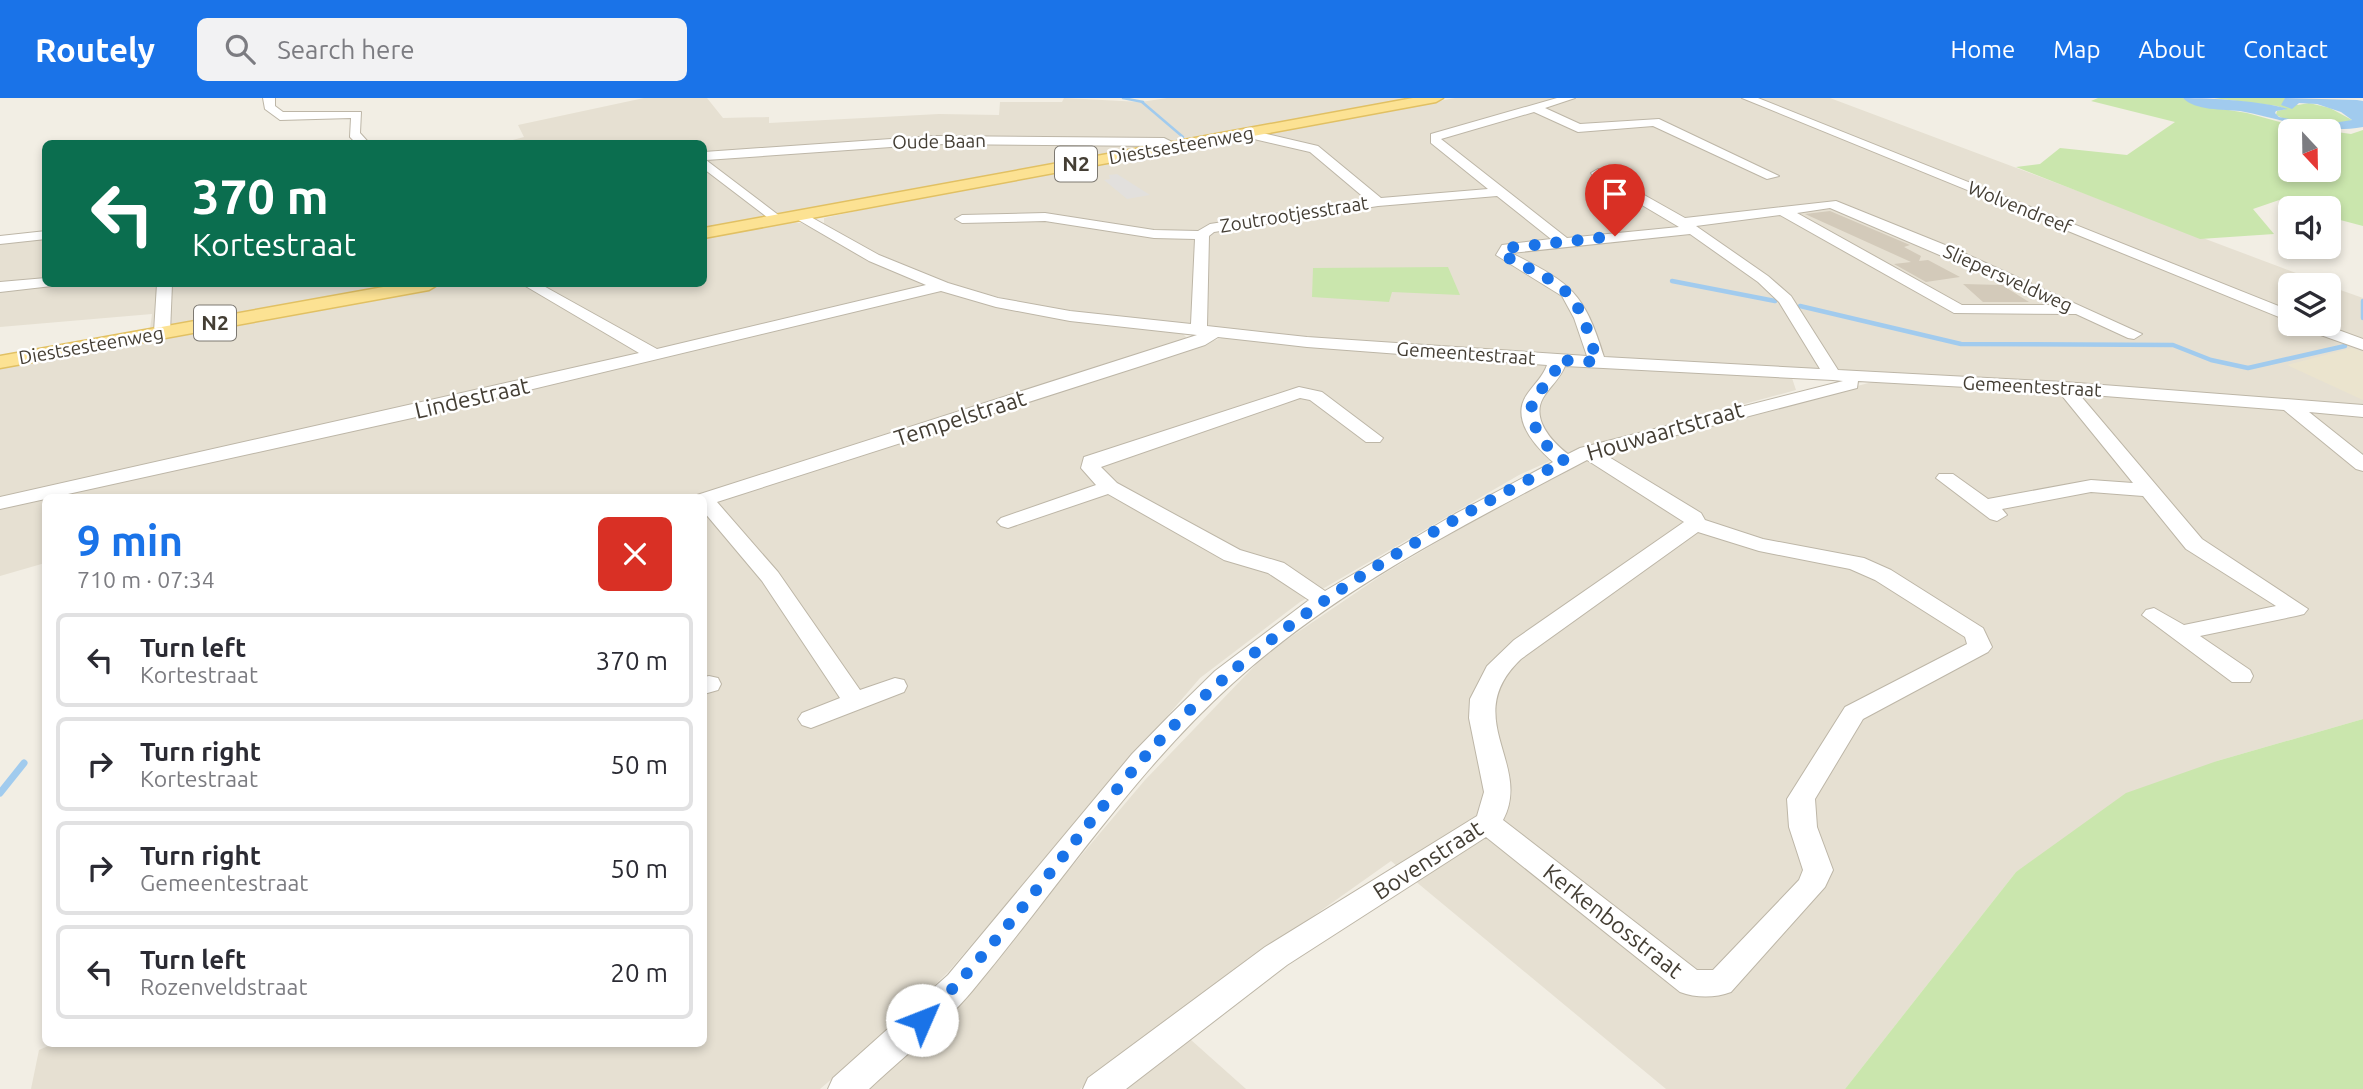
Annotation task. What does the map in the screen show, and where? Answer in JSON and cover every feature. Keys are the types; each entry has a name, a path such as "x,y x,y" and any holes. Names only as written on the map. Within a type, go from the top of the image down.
{"main road":[{"name":"Diestsesteenweg","path":"707,232 1436,98"},
{"name":"Diestsesteenweg","path":"0,362 412,287"}],"street":[{"path":"269,98 269,107 280,116 357,114 354,134 360,140"},
{"path":"1562,241 1435,140 1440,134 1470,128 1569,98"},
{"name":"Wolvendreef","path":"1748,98 2278,312"},
{"path":"1535,108 1578,128 1656,122 1772,176"},
{"name":"Zoutrootjesstraat","path":"1245,133 1306,147 1323,154 1378,202"},
{"name":"Oude Baan","path":"707,156 934,140 1164,142 1174,146"},
{"path":"707,165 776,220"},
{"path":"1598,173 1687,226 1763,279 1785,299 1833,375"},
{"path":"1378,202 1500,191"},
{"name":"Zoutrootjesstraat","path":"1206,332 1202,235 1210,228 1378,202"},
{"name":"Sliepersveldweg","path":"1782,210 1831,204 1950,252 2080,310"},
{"path":"1597,362 1583,313 1569,292 1503,255 1507,248 1687,226 1782,210"},
{"name":"Sliepersveldweg","path":"1782,210 1960,310 2080,310"},
{"name":"Gemeentestraat","path":"800,215 874,258 942,286 1046,312 1206,332 1557,360 2064,387 2363,411"},
{"path":"962,219 1045,218 1154,234 1202,235"},
{"path":"0,240 42,235"},
{"path":"0,287 42,283"},
{"name":"Lindestraat","path":"0,503 942,286"},
{"path":"162,332 164,287"},
{"path":"534,287 654,354"},
{"path":"2080,310 2134,334"},
{"name":"Tempelstraat","path":"707,499 1210,337 1206,332"},
{"path":"2339,336 2363,345"},
{"path":"1557,360 1555,371 1532,402 1531,412 1545,442 1694,517 1695,523"},
{"path":"1807,393 1813,387 1808,373"},
{"name":"Houwaartstraat","path":"845,1089 959,984 1141,761 1178,722 1265,641 1370,570 1576,456 1807,393 1851,384"},
{"path":"2064,387 2194,544 2296,609 2180,633"},
{"path":"1324,600 1276,568 1232,555 1110,487 1091,468 1091,461 1299,392 1316,396 1373,438"},
{"path":"2289,405 2363,465"},
{"path":"1946,478 2002,518"},
{"path":"1985,506 2091,486 2147,490"},
{"path":"1008,522 1110,487"},
{"path":"707,504 770,577 855,702"},
{"name":"Bovenstraat","path":"1100,1089 1276,956 1487,823 1496,812 1499,792 1482,732 1481,707 1488,682 1499,666 1695,523"},
{"name":"Kerkenbosstraat","path":"1487,823 1691,983 1720,983 1810,887 1818,870 1803,827 1801,799 1854,713 1980,647 1975,633 1883,575 1856,563 1759,545 1695,523"},
{"path":"2154,615 2241,676"},
{"path":"811,719 895,686"}],"shaded area":[{"path":"644,98 707,98 723,118 769,117 769,123 939,114 999,115 1000,102 1062,102 1064,98 1141,102 1167,98 1415,98 707,227 707,140 512,140 524,137 518,125"},
{"path":"1455,98 1830,98 2296,273 2278,273 2278,336 2341,336 2341,290 2363,298 2363,408 1321,342 1193,328 1033,305 944,284 873,252 824,224 824,218 926,196"},
{"path":"1117,174 1150,195 1127,199 1104,180 1110,179 1109,175"},
{"path":"789,222 801,223 905,276 955,294 1181,332 1189,340 701,494 42,494 42,564 0,576 0,367 439,287 707,287 707,237"},
{"path":"42,237 42,287 381,287 150,329 152,314 0,327 0,241"},
{"path":"1225,337 1542,365 1676,369 1792,378 1796,390 1572,451 1519,475 1300,602 1200,678 949,971 891,1029 820,1089 31,1089 39,1050 46,1047 707,1047 707,504"},
{"path":"2352,348 2363,352 2363,400 2287,365"},
{"path":"1876,381 2049,391 2363,416 2363,719 2217,761 2016,872 1845,1089 1666,1089 1391,861 1161,1024 1080,1089 869,1089 979,976 1145,780 1267,653 1385,573 1547,477 1604,453"},
{"path":"1191,1040 1246,1089 1127,1089"}],"green space":[{"path":"2098,98 2183,98 2198,105 2247,113 2278,122 2278,182 2342,182 2342,133 2351,134 2363,130 2363,226 2341,220 2341,196 2278,196 2278,200 2253,209 2274,234 2200,239 2016,167 2040,164 2060,148 2127,155 2175,122 2091,101"},
{"path":"2213,98 2285,98 2298,105 2309,103 2330,108 2352,120 2342,123 2342,119 2286,119 2276,115 2277,111 2286,109"},
{"path":"1448,267 1460,295 1392,292 1389,302 1312,297 1313,268"},
{"path":"2363,719 2363,1089 1845,1089 2016,872 2126,793 2217,761"}],"water":[{"path":"2183,98 2237,100 2277,106 2288,109 2275,113 2279,117 2290,119 2278,120 2240,111 2202,107"},
{"path":"2285,98 2363,101 2363,127 2342,129 2342,122 2352,120 2341,112 2317,104 2299,103 2292,109 2281,105"}],"building":[{"path":"1830,211 1910,245 1904,247 1921,256 1919,261 1928,260 1960,277 1926,282 1894,264 1911,262 1805,214"},
{"path":"1963,284 2002,285 2029,302 1983,302"}],"waterway":[{"path":"1123,98 1143,102"},
{"path":"1142,102 1183,137"},
{"path":"1672,281 1775,301"},
{"path":"2363,301 2363,318"},
{"path":"1800,306 1961,344 2173,345 2211,360 2248,368 2345,346"},
{"path":"0,793 24,763"}],"route":[{"path":"922,1020 959,984 1141,761 1224,677 1265,641 1370,570 1565,461 1550,449 1535,428 1531,412 1532,402 1555,371 1557,360 1597,362 1583,313 1569,292 1503,255 1507,248 1615,236"}]}
